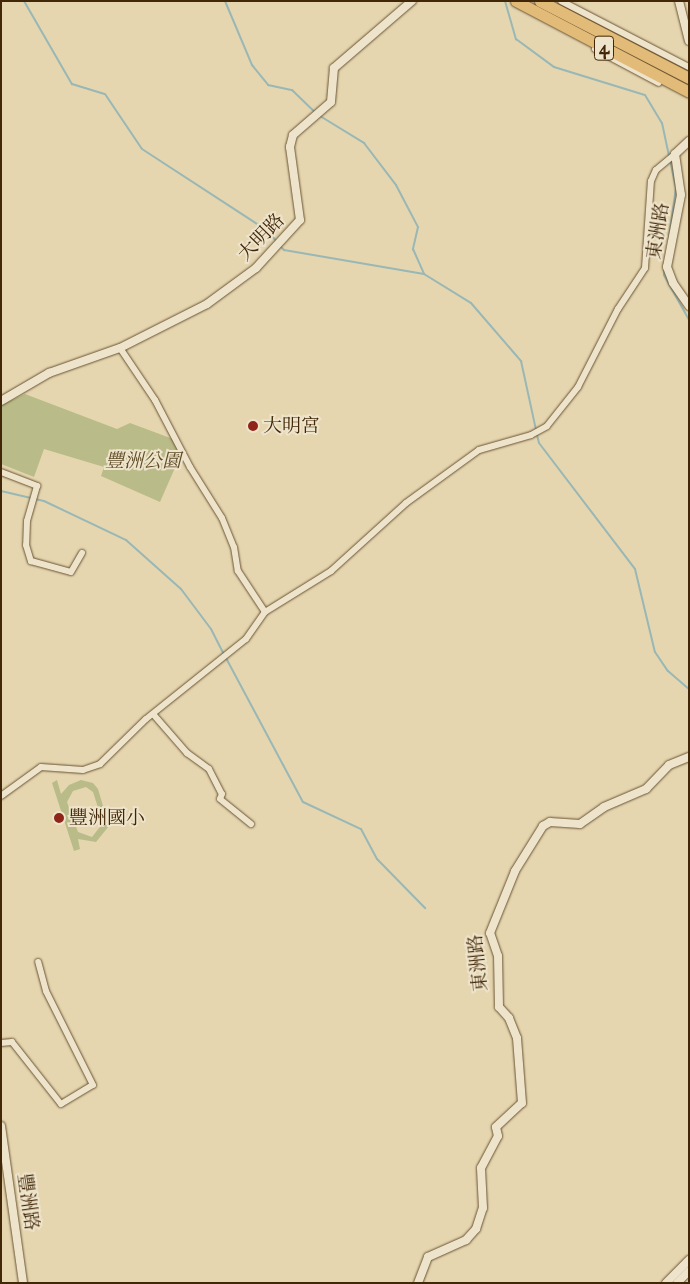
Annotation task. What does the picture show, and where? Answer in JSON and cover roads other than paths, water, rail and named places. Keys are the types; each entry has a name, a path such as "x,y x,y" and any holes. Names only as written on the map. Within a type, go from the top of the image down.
{"highway":[{"name":"4","path":"516,1 689,92"},
{"name":"4","path":"540,1 689,78"}],"street":[{"name":"大明路","path":"1,401 49,372 120,348 226,294 297,225 302,212 291,153 293,136 331,102 334,68 412,1"},
{"path":"509,1 689,97"},
{"path":"561,1 689,67"},
{"path":"679,1 689,41"},
{"path":"1,796 44,766 77,770 96,767 153,714 246,638 264,612 331,571 406,503 488,446 535,434 551,422 578,387 618,309 645,268 651,181 656,170 689,141"},
{"name":"東洲路","path":"675,154 681,195 667,267 673,283 689,306"},
{"path":"120,348 156,400 190,467 226,525 238,571 264,612"},
{"path":"1,472 37,486 36,499 27,521 26,545 31,561 71,572 82,553"},
{"path":"153,714 187,753 209,769 222,794 220,799 251,824"},
{"name":"東洲路","path":"418,1283 428,1257 466,1240 476,1229 483,1208 481,1168 498,1136 496,1127 522,1100 517,1038 509,1018 499,1007 498,956 490,933 515,871 543,826 550,822 580,824 604,807 646,789 669,765 689,756"},
{"path":"1,1043 12,1042 61,1104 92,1085 46,991 38,962"},
{"name":"豐洲路","path":"1,1126 23,1283"},
{"path":"666,1283 689,1260"},
{"path":"676,1283 689,1271"}],"waterway":[{"path":"24,1 72,84 105,94 142,149 268,231 277,242"},
{"path":"225,1 252,65 268,85 292,90 316,113"},
{"path":"505,1 516,39 554,67 645,95 662,123 669,156"},
{"path":"320,116 364,143 396,185 418,227 413,249 424,274 471,303 521,361 536,430"},
{"path":"669,237 676,188 670,160"},
{"path":"280,246 284,250 424,274"},
{"path":"664,269 664,275 689,320"},
{"path":"537,435 539,443 635,569 655,652 668,671 689,689"},
{"path":"1,491 44,501 126,540 181,589 211,629 224,654"},
{"path":"226,658 303,802 361,829 377,859 425,908"}],"place":[{"name":"大明宮","path":"253,426"},
{"name":"豐洲國小","path":"59,818"}],"park label":[{"name":"豐洲公園","path":"143,461"}]}
